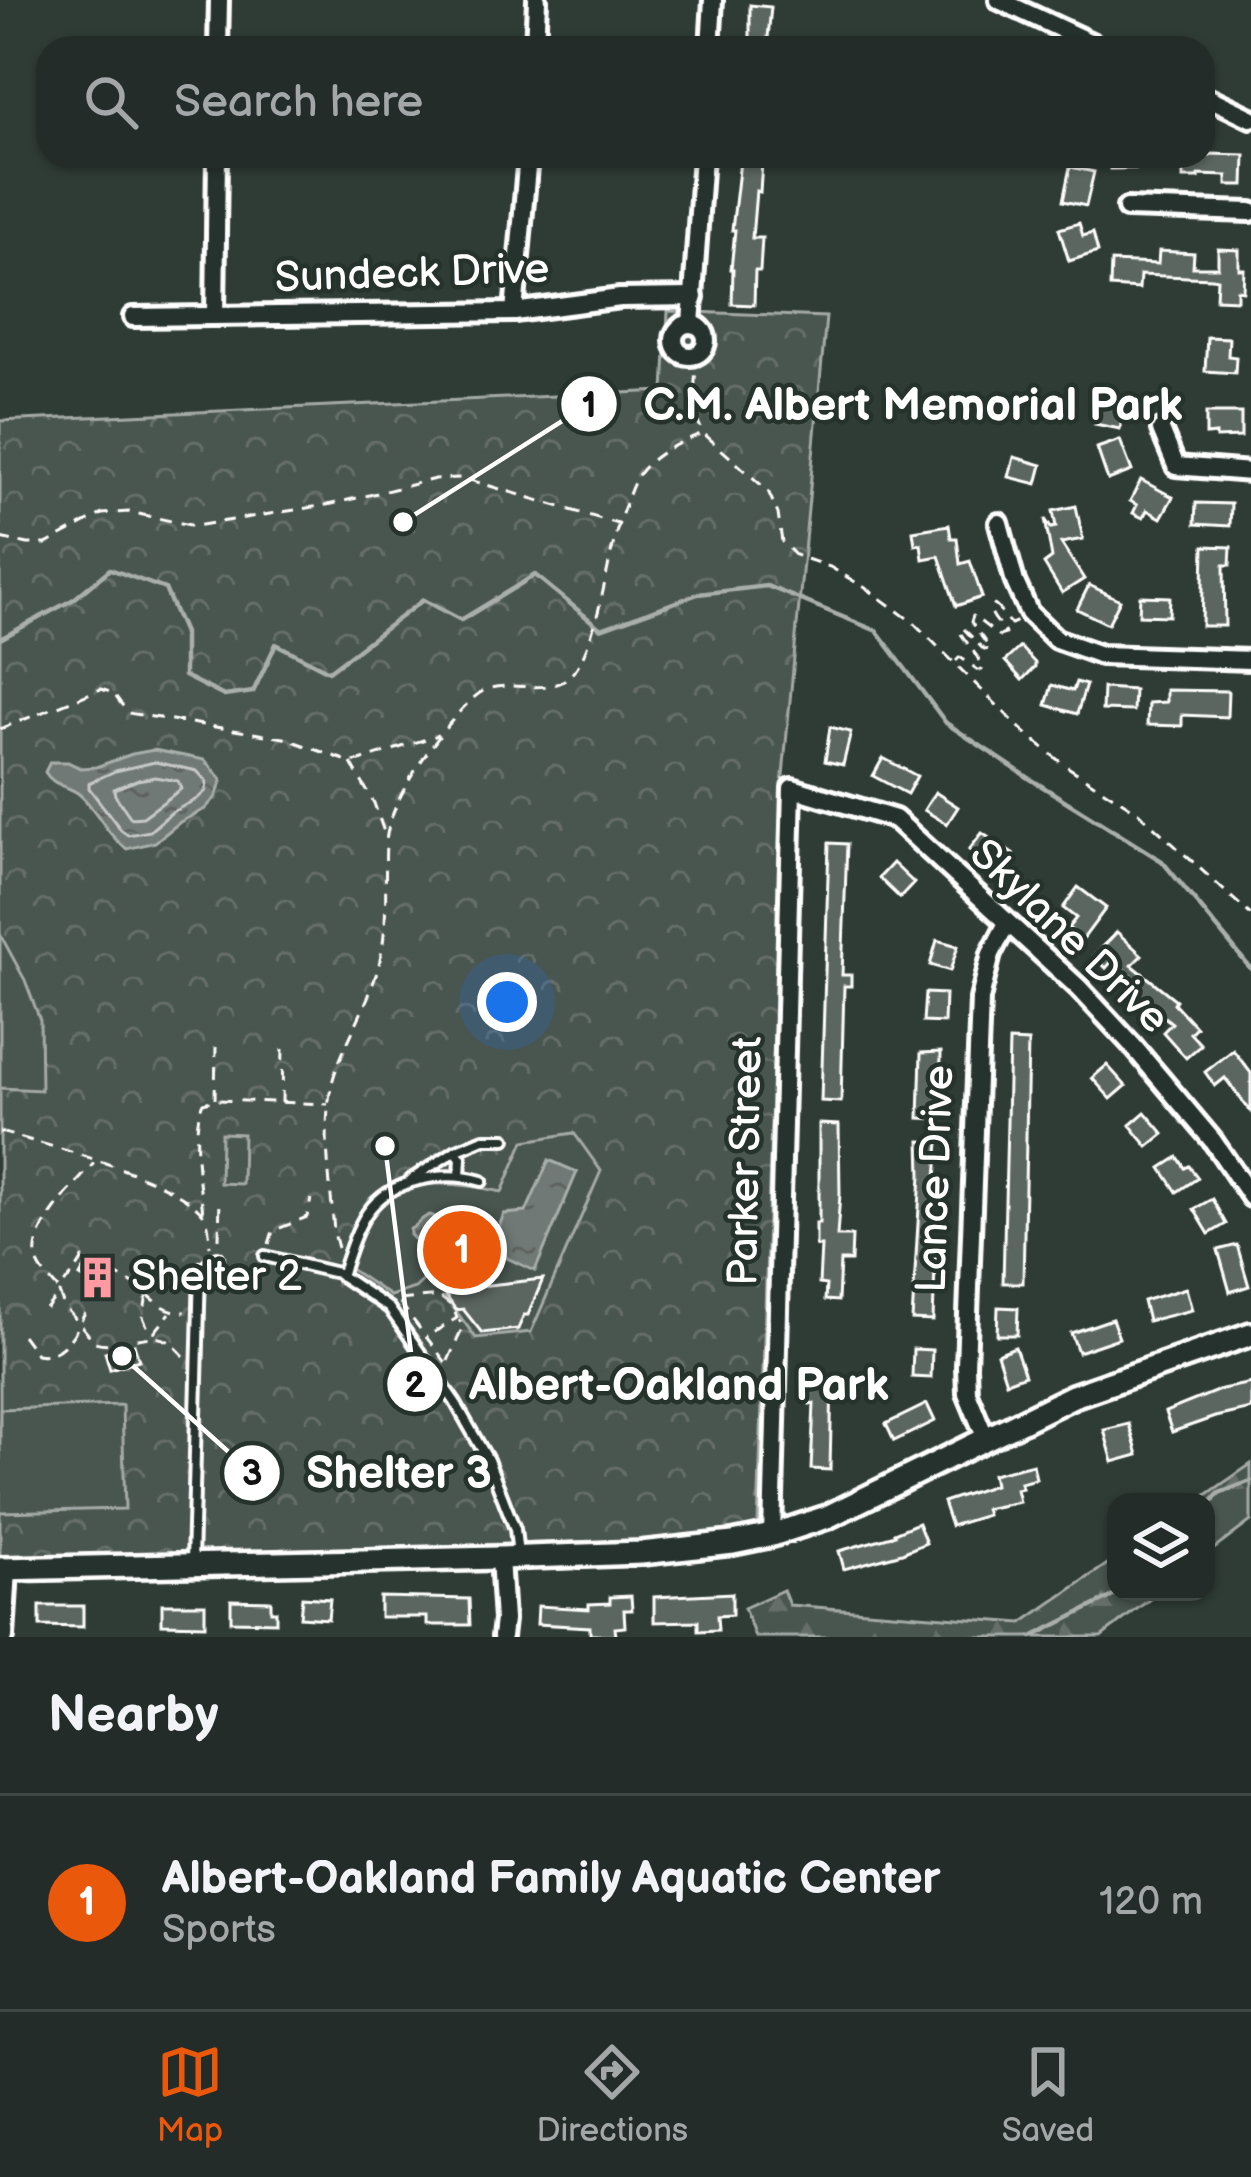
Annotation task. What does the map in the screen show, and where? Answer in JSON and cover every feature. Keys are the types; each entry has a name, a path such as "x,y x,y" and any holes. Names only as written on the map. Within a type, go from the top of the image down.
{"street":[{"path":"218,36 219,0"},
{"path":"536,36 537,0"},
{"path":"711,36 713,0"},
{"path":"999,0 1076,36"},
{"path":"1215,101 1251,118"},
{"path":"215,316 217,168"},
{"path":"514,312 527,168"},
{"path":"690,356 706,343 701,328 691,324 702,168"},
{"path":"1127,208 1251,212"},
{"name":"Sundeck Drive","path":"133,317 514,312 620,298 694,297"},
{"path":"1161,430 1176,466 1251,472"},
{"path":"999,523 1029,613 1056,639 1101,655 1251,660"},
{"name":"Skylane Drive","path":"792,788 895,819 1079,988 1213,1141 1251,1197"},
{"name":"Parker Street","path":"772,1535 792,788"},
{"name":"Lance Drive","path":"986,1438 968,1393 966,1366 976,1059 980,999 991,954 1007,923"},
{"path":"4,1637 4,1569 693,1550 772,1535 842,1510 1073,1396 1251,1334"},
{"path":"502,1637 509,1557"}],"lane":[{"path":"407,1183 455,1151 484,1139 505,1139"},
{"path":"455,1151 461,1158 460,1177"},
{"path":"339,1275 364,1217 387,1193 438,1177 482,1181"},
{"path":"265,1256 339,1275 389,1308 455,1402 488,1460 515,1529 509,1557"},
{"path":"192,1565 200,1269 218,1257"}],"path":[{"path":"690,356 696,367 693,410 703,433 768,491 782,542 795,555 830,567 914,623 1023,731 1063,764 1137,811 1251,915"},
{"path":"386,839 403,794 441,735 474,696 493,688 556,684 579,664 592,631 617,524 634,482 665,449 703,433"},
{"path":"0,538 46,544 102,514 129,512 195,526 332,504 435,479 463,478 617,524"},
{"path":"956,662 960,657 982,670 961,634 963,628 984,650 991,649 970,622 973,616 1003,637 1004,630 993,617 994,605 1011,624 1029,613"},
{"path":"0,729 100,689 113,693 128,713 284,737 350,761 441,735"},
{"path":"142,716 144,724"},
{"path":"339,1275 328,1104 335,1071 370,997 388,904 386,839 374,803 350,761"},
{"path":"215,1100 216,1046"},
{"path":"282,1103 283,1046"},
{"path":"248,1090 248,1102"},
{"path":"311,1094 311,1104"},
{"path":"203,1214 199,1108 203,1102 328,1104"},
{"path":"0,1132 56,1146 184,1196 208,1222 211,1248 218,1257"},
{"path":"95,1161 75,1181 38,1240 35,1252 42,1270 64,1306 95,1342 118,1347 152,1336 167,1340 187,1358 197,1356"},
{"path":"219,1239 220,1197"},
{"path":"265,1256 273,1231 308,1217 311,1198"},
{"path":"46,1309 83,1258 172,1312"},
{"path":"109,1286 113,1289 120,1277"},
{"path":"147,1295 142,1316 152,1336"},
{"path":"389,1308 403,1299 439,1296 453,1306 463,1326 447,1364"},
{"path":"152,1336 172,1312 199,1311"},
{"path":"22,1335 35,1354 55,1354 85,1313"},
{"path":"428,1336 457,1318"}],"green space":[{"path":"668,311 826,317 782,786 758,1526 656,1540 0,1557 0,421 664,391"},
{"path":"0,934 40,1020 41,1090 0,1088"},
{"path":"221,1133 243,1134 242,1184 220,1183"},
{"path":"574,1133 601,1171 531,1332 476,1338 429,1275 415,1288 390,1296 350,1269 368,1223 391,1198 437,1184 502,1192 524,1141"},
{"path":"122,1405 125,1509 0,1512 0,1409"},
{"path":"1251,1464 1251,1521 1215,1548 1215,1493 1209,1493"},
{"path":"1107,1564 1107,1601 1147,1601 1101,1637 755,1637 744,1608 783,1590 789,1605 1022,1623"}],"water":[{"path":"154,750 205,760 222,780 205,809 155,842 127,849 79,794 45,772 50,762 96,767"},
{"path":"549,1160 577,1172 535,1271 507,1258 494,1239 504,1214 526,1212"},
{"path":"430,1215 446,1226 466,1228 466,1233 447,1243 448,1253 422,1251 423,1240 410,1235 410,1229"}],"building":[{"path":"750,5 771,7 768,36 750,36"},
{"path":"1215,154 1245,155 1244,185 1227,185 1227,176 1183,178 1183,168 1215,168"},
{"path":"739,168 762,168 752,238 762,238 754,305 732,304 732,230"},
{"path":"1070,168 1094,172 1086,206 1063,201"},
{"path":"1079,223 1083,236 1093,233 1098,252 1069,261 1059,229"},
{"path":"1218,249 1239,250 1239,269 1244,269 1243,291 1237,290 1237,300 1216,299 1217,279 1212,278 1140,275 1139,289 1110,287 1111,262 1158,264 1159,251 1194,253 1193,267 1218,267"},
{"path":"1207,337 1229,338 1228,356 1236,357 1235,373 1205,371"},
{"path":"1098,404 1124,409 1120,429 1095,424"},
{"path":"1206,413 1241,413 1241,437 1206,435"},
{"path":"1120,440 1132,471 1108,480 1097,448"},
{"path":"1014,457 1042,465 1037,484 1009,477"},
{"path":"1141,480 1173,497 1161,518 1147,510 1143,518 1133,513 1137,505 1130,501"},
{"path":"1196,503 1231,504 1230,526 1195,524"},
{"path":"1076,506 1083,539 1061,543 1084,579 1062,593 1044,564 1052,558 1045,519 1051,528 1056,527 1053,511"},
{"path":"949,525 951,538 957,538 960,564 970,561 982,597 956,606 939,556 923,559 913,531"},
{"path":"1204,546 1231,547 1230,565 1224,565 1225,626 1202,626"},
{"path":"1089,585 1120,600 1108,624 1077,609"},
{"path":"1140,596 1170,597 1169,616 1139,615"},
{"path":"1020,647 1035,663 1022,680 1005,661"},
{"path":"1076,682 1086,685 1077,714 1046,705 1052,685 1073,691"},
{"path":"1103,688 1134,690 1133,711 1102,710"},
{"path":"1166,690 1228,691 1227,717 1182,715 1182,726 1147,725 1148,703 1166,702"},
{"path":"830,727 851,732 843,765 825,761"},
{"path":"883,758 917,776 907,794 873,776"},
{"path":"935,792 958,807 947,824 924,810"},
{"path":"982,833 1014,855 1002,873 969,850"},
{"path":"829,843 847,844 842,975 851,975 851,986 844,986 841,1102 821,1101"},
{"path":"893,863 914,883 900,898 879,878"},
{"path":"1078,887 1106,908 1083,939 1068,928 1076,918 1063,908"},
{"path":"1117,932 1142,955 1132,965 1176,1000 1196,1027 1190,1033 1201,1045 1186,1058 1163,1032 1172,1023 1132,991 1139,983 1113,960 1106,968 1094,956"},
{"path":"937,940 958,946 950,971 930,965"},
{"path":"925,993 945,994 944,1023 923,1022"},
{"path":"1009,1041 1028,1042 1023,1283 1003,1283"},
{"path":"1233,1050 1251,1073 1251,1112 1225,1078 1215,1086 1205,1072"},
{"path":"941,1052 940,1119 919,1118 921,1053"},
{"path":"1107,1065 1126,1086 1111,1099 1092,1078"},
{"path":"1145,1112 1164,1134 1148,1147 1130,1125"},
{"path":"819,1124 839,1125 837,1236 852,1236 851,1261 840,1261 838,1301 825,1300 826,1285 819,1284"},
{"path":"920,1141 939,1142 931,1238 936,1238 933,1321 912,1320"},
{"path":"1178,1157 1198,1178 1177,1192 1161,1168"},
{"path":"1212,1199 1226,1224 1209,1234 1194,1209"},
{"path":"1237,1245 1249,1286 1230,1292 1218,1250"},
{"name":"Shelter 2","path":"88,1262 113,1276 106,1291 80,1277"},
{"path":"543,1279 518,1329 482,1333 442,1290"},
{"path":"1186,1288 1192,1310 1148,1321 1143,1301"},
{"path":"998,1307 1018,1308 1017,1335 997,1335"},
{"path":"1112,1319 1119,1338 1078,1352 1071,1333"},
{"path":"134,1344 139,1360 110,1369 105,1352"},
{"path":"1015,1347 1025,1375 1006,1382 997,1354"},
{"path":"913,1349 932,1350 931,1378 912,1377"},
{"path":"811,1376 832,1377 830,1470 811,1469"},
{"path":"1251,1383 1251,1409 1172,1432 1165,1412"},
{"path":"927,1404 935,1421 894,1441 886,1424"},
{"path":"1129,1424 1138,1455 1113,1462 1104,1430"},
{"path":"1033,1464 1036,1479 1020,1483 1022,1488 1016,1489 1019,1502 985,1509 987,1515 951,1526 943,1502 994,1485 992,1474"},
{"path":"918,1523 926,1543 844,1569 839,1551 895,1535"},
{"path":"732,1593 732,1615 717,1616 718,1630 698,1631 698,1621 654,1622 654,1597"},
{"path":"631,1596 632,1610 624,1610 625,1627 615,1628 616,1635 590,1635 590,1627 537,1624 538,1606 589,1609 589,1604 610,1603 610,1597"},
{"path":"302,1597 330,1599 328,1619 300,1617"},
{"path":"380,1597 469,1599 470,1625 427,1625 427,1617 380,1617"},
{"path":"231,1600 271,1601 276,1622 231,1621"},
{"path":"162,1604 205,1604 205,1625 162,1624"},
{"path":"40,1606 83,1606 83,1627 40,1626"}],"waterway":[{"path":"0,639 74,599 110,569 165,589 184,633 184,676 224,696 253,692 276,644 329,671 423,600 461,620 535,575 601,629 698,594 767,586 877,631 946,723 1162,861 1251,969"},
{"path":"1215,1498 1251,1481"},
{"path":"1032,1637 1107,1599"}],"place":[{"name":"C.M. Albert Memorial Park","path":"403,522"},
{"name":"Albert-Oakland Park","path":"385,1146"},
{"name":"Albert-Oakland Family Aquatic Center","path":"462,1250"},
{"name":"Shelter 2","path":"97,1277"},
{"name":"Shelter 3","path":"122,1356"}]}
